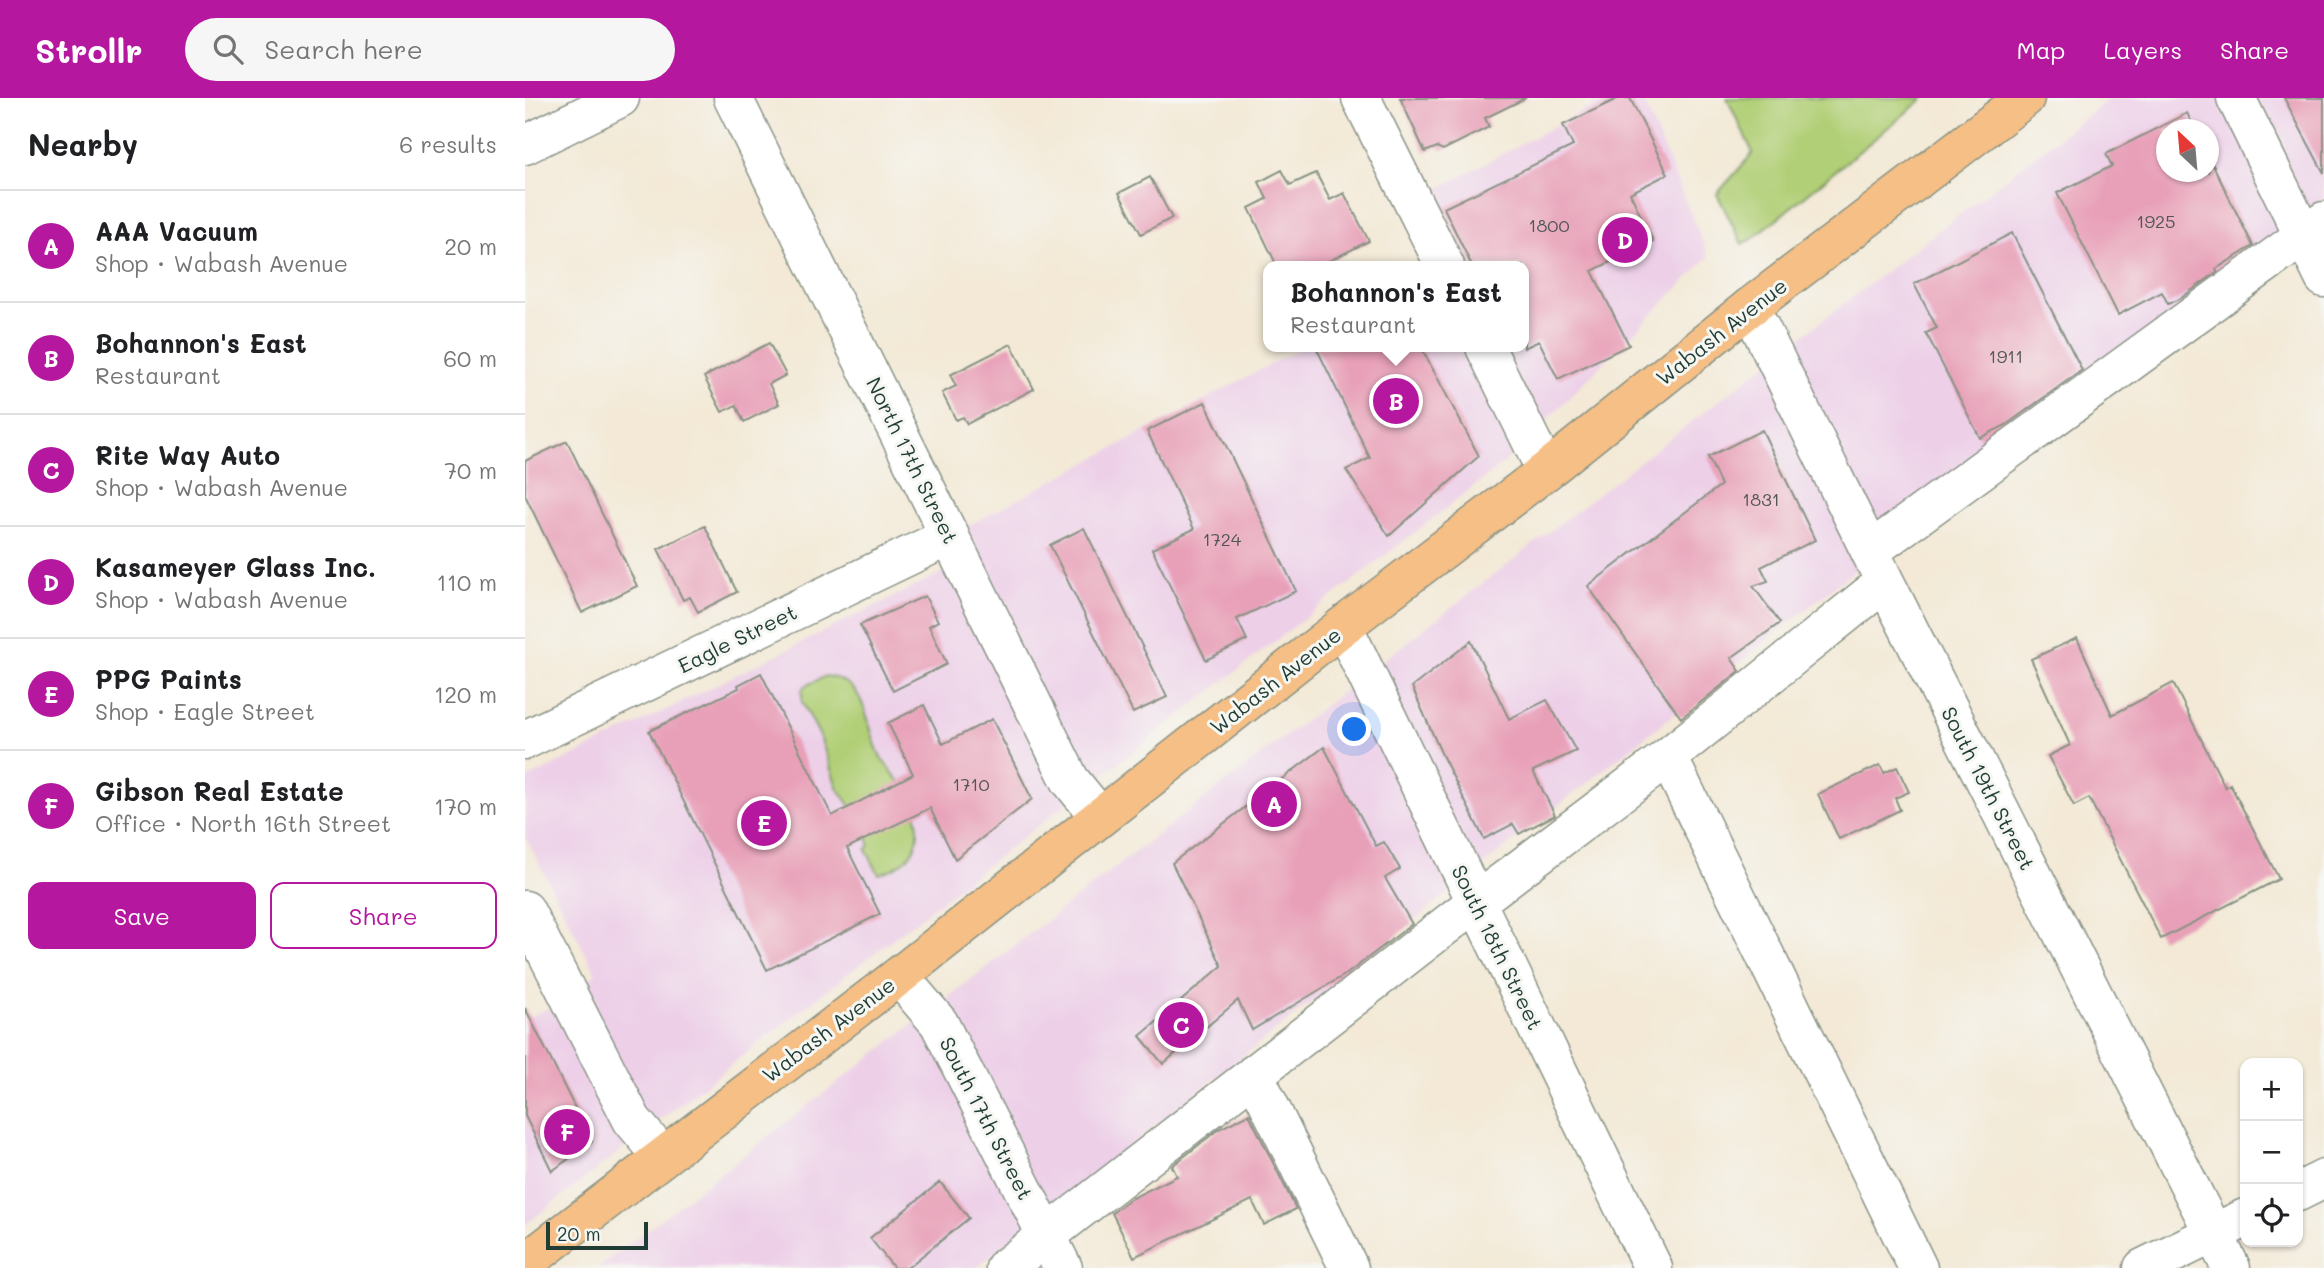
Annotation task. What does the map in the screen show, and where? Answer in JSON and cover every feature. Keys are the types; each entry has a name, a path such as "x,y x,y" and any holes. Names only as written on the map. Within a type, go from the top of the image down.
{"main road":[{"name":"Wabash Avenue","path":"525,1263 899,976 1343,626 1546,471 2004,105"}],"street":[{"path":"525,145 620,98"},
{"name":"North 17th Street","path":"733,98 1070,780 1100,817"},
{"path":"1361,98 1442,261"},
{"path":"2236,98 2314,228 2324,278"},
{"path":"1005,1268 1055,1252 1254,1074 1668,757 1877,566 2314,228"},
{"name":"South 19th Street","path":"1750,307 1877,566 2230,1225 2231,1268"},
{"path":"1487,352 1546,471"},
{"name":"Eagle Street","path":"525,740 950,536"},
{"name":"South 18th Street","path":"1343,626 1653,1268"},
{"path":"1668,757 1918,1268"},
{"path":"525,909 632,1120 661,1156"},
{"name":"South 17th Street","path":"899,976 939,1023 1055,1252"},
{"path":"1254,1074 1349,1268"},
{"path":"2303,1190 2324,1179"},
{"path":"2143,1268 2230,1225"}],"shaded area":[{"path":"1607,98 1642,98 1709,257 1504,463 525,1225 525,1019 548,1008 596,974 525,836 525,780 978,555 966,527 1294,352 1529,352 1529,261 1441,261 1454,246 1432,192"},
{"path":"2110,98 2324,98 2324,198 976,1268 598,1268"}],"green space":[{"path":"1727,98 1924,98 1751,240 1742,244 1717,194 1753,153"},
{"path":"826,676 841,680 852,687 859,697 865,708 876,747 902,785 915,813 918,826 914,849 907,859 879,874 866,850 870,845 855,812 837,787 819,734 802,702 802,690 805,686"}],"building":[{"path":"1400,98 1526,98 1485,118 1489,127 1443,150 1437,147 1425,152"},
{"path":"1619,98 1630,98 1668,174 1630,193 1653,241 1592,271 1629,345 1558,379 1539,341 1529,346 1529,261 1470,261 1444,208 1573,146 1563,125"},
{"path":"2284,98 2324,98 2324,173"},
{"path":"2187,113 2190,119 2175,119"},
{"path":"2156,129 2156,182 2219,182 2219,177 2253,246 2216,269 2217,272 2181,298 2168,304 2162,292 2118,315 2057,193 2112,166 2106,154"},
{"path":"1282,170 1290,185 1316,173 1330,200 1344,193 1369,241 1329,261 1275,261 1249,208 1267,199 1259,182"},
{"path":"1150,177 1172,218 1141,234 1119,193"},
{"path":"2012,233 2082,370 2006,425 1980,438 1926,333 1937,328 1914,284"},
{"path":"769,343 786,375 769,384 779,404 744,422 736,405 722,412 704,377"},
{"path":"1011,344 1034,389 967,424 963,417 956,420 942,393 956,386 950,375"},
{"path":"1318,352 1424,352 1479,456 1389,536 1346,470 1370,458"},
{"path":"1205,402 1296,591 1237,619 1247,640 1206,660 1152,549 1194,529 1147,431"},
{"path":"1762,430 1815,540 1761,567 1768,581 1753,586 1780,623 1731,658 1740,671 1681,718 1588,586 1721,485 1708,457"},
{"path":"567,441 637,586 582,613 525,495 525,461"},
{"path":"705,526 737,592 698,612 690,597 683,600 658,549"},
{"path":"1084,528 1167,697 1133,713 1050,545"},
{"path":"925,596 938,621 929,626 947,664 893,691 860,625"},
{"path":"2077,638 2112,715 2173,683 2225,787 2230,784 2279,879 2161,939 2089,798 2074,806 2048,756 2070,745 2031,659"},
{"path":"1471,641 1509,719 1547,700 1576,751 1533,771 1555,815 1519,834 1513,824 1484,839 1412,687"},
{"path":"761,673 832,816 913,774 888,723 924,705 943,744 992,719 1032,799 955,859 930,808 847,848 880,914 767,970 649,731 739,688 738,685"},
{"path":"1324,747 1376,846 1384,842 1400,869 1385,878 1412,924 1348,973 1252,1030 1238,1000 1163,1064 1140,1036 1222,966 1172,863"},
{"path":"1880,765 1884,773 1897,767 1909,792 1895,798 1900,810 1839,839 1818,794"},
{"path":"525,1008 592,1142 552,1171 525,1116"},
{"path":"1249,1114 1296,1209 1264,1225 1252,1200 1134,1257 1112,1213 1130,1199 1177,1176 1172,1166 1219,1129"},
{"path":"940,1182 969,1218 907,1268 894,1268 870,1238"}],"place":[{"name":"Kasameyer Glass Inc.","path":"1625,240"},
{"name":"Bohannon's East","path":"1396,401"},
{"name":"AAA Vacuum","path":"1274,804"},
{"name":"PPG Paints","path":"764,823"},
{"name":"Rite Way Auto","path":"1181,1025"},
{"name":"Gibson Real Estate","path":"567,1132"}]}
